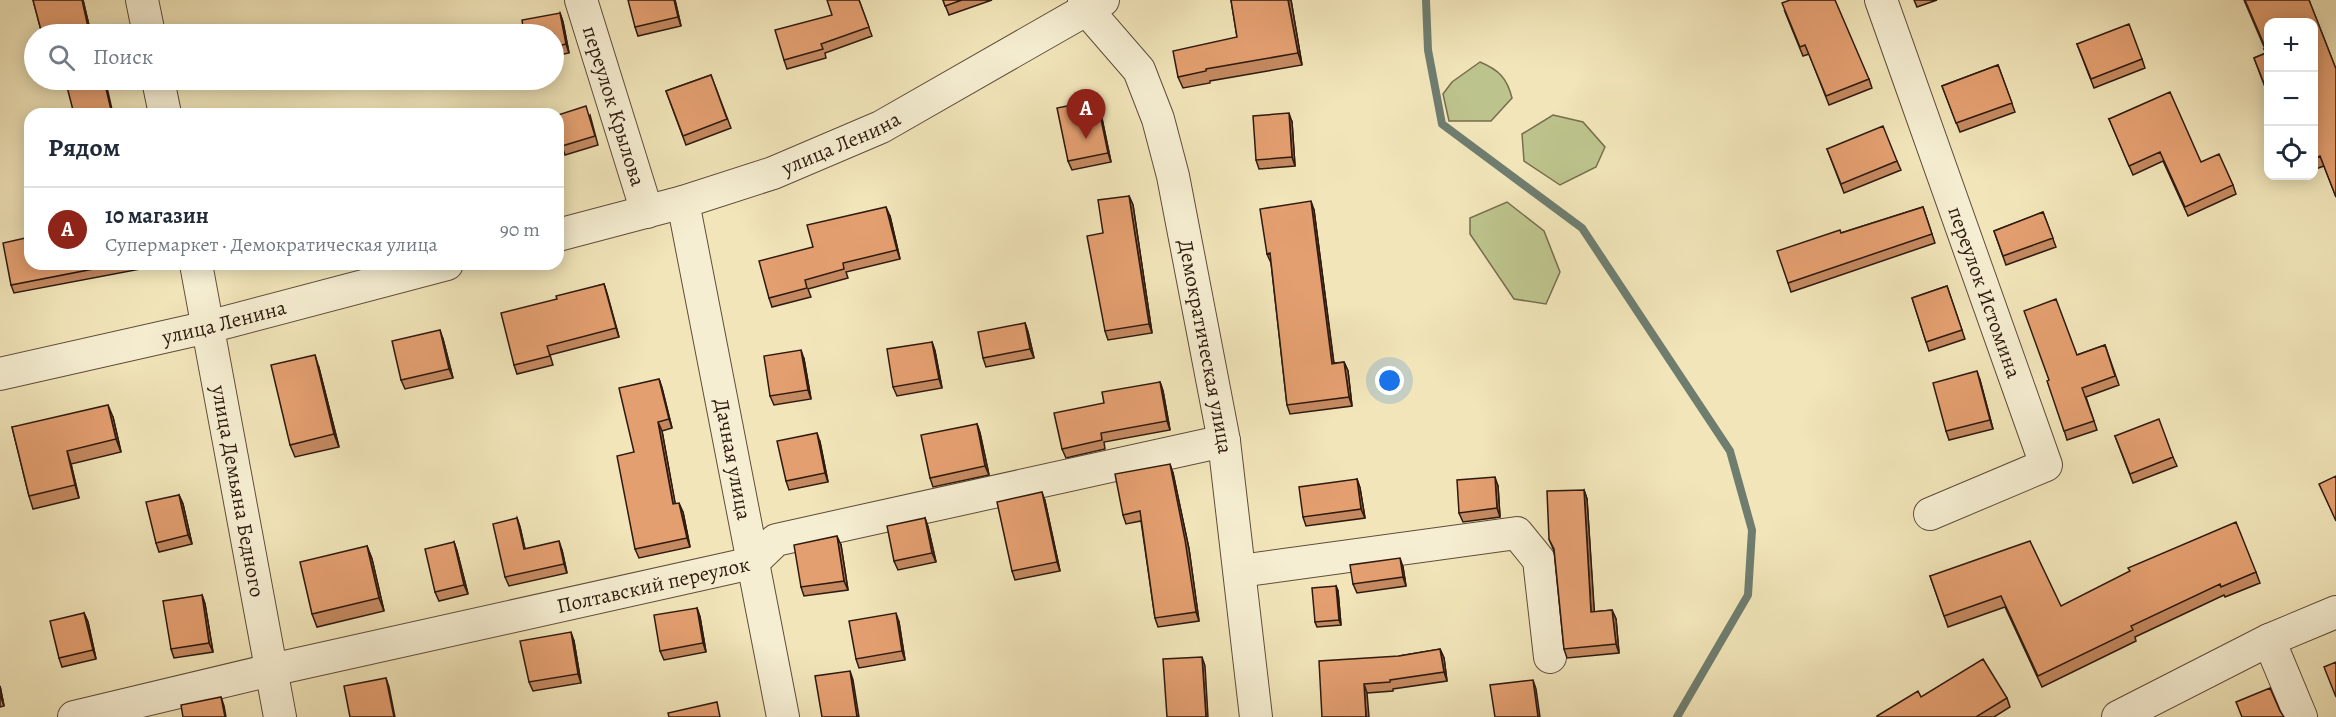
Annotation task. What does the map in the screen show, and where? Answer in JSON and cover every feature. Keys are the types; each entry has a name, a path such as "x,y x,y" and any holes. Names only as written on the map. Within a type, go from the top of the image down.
{"street":[{"path":"142,0 147,24"},
{"name":"переулок Крылова","path":"581,0 646,212"},
{"name":"переулок Истомина","path":"1881,0 2046,465 1930,514"},
{"name":"улица Ленина","path":"564,233 683,202 773,174 881,127 1091,3"},
{"name":"Демократическая улица","path":"1091,3 1139,70 1158,119 1173,176 1224,441 1256,717"},
{"path":"160,90 164,108"},
{"name":"Дачная улица","path":"683,202 783,717"},
{"name":"улица Демьяна Бедного","path":"197,270 280,717"},
{"name":"улица Ленина","path":"0,374 208,327 424,270"},
{"name":"Полтавский переулок","path":"74,717 271,670 752,563 776,540 1224,441"},
{"path":"1240,571 1517,533 1539,560 1550,657"},
{"path":"2118,717 2269,640 2336,612"},
{"path":"2269,640 2301,717"}],"green space":[{"path":"1480,62 1501,76 1508,85 1512,98 1491,121 1449,121 1443,94 1452,82"},
{"path":"1553,115 1583,122 1605,147 1596,167 1560,185 1524,161 1522,134"},
{"path":"1507,202 1544,231 1560,272 1546,304 1514,299 1470,234 1470,218"}],"building":[{"path":"33,0 82,0 87,24 39,24"},
{"path":"628,0 674,0 678,17 635,27"},
{"path":"827,0 859,0 869,27 821,44 823,49 784,60 775,30 832,15"},
{"path":"943,0 962,0 945,6"},
{"path":"1231,0 1288,0 1298,53 1206,69 1206,71 1178,77 1173,51 1237,37"},
{"path":"1790,0 1835,0 1869,79 1826,96 1805,45 1800,47 1782,3"},
{"path":"2245,0 2309,0 2316,18 2264,18 2264,44"},
{"path":"560,13 562,24 523,24 522,20"},
{"path":"2318,23 2336,69 2336,197 2320,156 2318,157"},
{"path":"2129,24 2142,59 2091,79 2077,44"},
{"path":"2264,54 2264,83 2254,58"},
{"path":"1998,65 2012,103 1956,123 1942,86"},
{"path":"711,75 727,119 683,136 666,91"},
{"path":"68,90 106,90 111,108 72,108"},
{"path":"2170,92 2201,162 2219,154 2233,185 2185,207 2160,152 2129,166 2109,119"},
{"path":"1097,100 1108,153 1068,161 1057,108"},
{"path":"586,106 595,136 564,145 564,113"},
{"path":"1289,113 1292,157 1256,160 1253,116"},
{"path":"1883,126 1897,161 1841,184 1827,149"},
{"path":"1129,196 1149,324 1105,331 1087,236 1103,233 1098,200"},
{"path":"1311,201 1332,364 1344,362 1349,397 1287,405 1270,253 1267,254 1260,209"},
{"path":"886,207 897,250 843,263 844,269 805,280 807,288 769,298 759,261 813,247 807,225"},
{"path":"1923,207 1932,234 1788,283 1777,251 1840,230 1841,233"},
{"path":"2043,212 2053,238 2003,256 1994,231"},
{"path":"24,238 24,270 88,270 11,285 3,243"},
{"path":"604,284 616,328 547,346 550,356 514,365 501,313"},
{"path":"1947,286 1962,330 1926,342 1912,298"},
{"path":"2056,299 2077,355 2105,345 2115,376 2082,388 2094,421 2064,431 2047,381 2049,380 2024,311"},
{"path":"1025,323 1030,349 983,358 978,332"},
{"path":"440,330 449,369 401,380 392,341"},
{"path":"932,342 939,379 893,387 887,349"},
{"path":"801,350 808,390 770,396 764,356"},
{"path":"315,355 334,434 290,445 271,365"},
{"path":"1977,371 1990,420 1946,431 1933,383"},
{"path":"659,379 669,419 658,422 673,504 679,503 687,538 635,549 617,456 634,452 619,388"},
{"path":"1160,382 1167,421 1101,433 1102,440 1062,449 1054,413 1104,403 1102,392"},
{"path":"108,405 116,439 67,451 75,485 29,496 12,427"},
{"path":"2159,419 2173,457 2130,474 2115,436"},
{"path":"977,424 985,466 930,478 921,435"},
{"path":"817,433 825,473 786,481 777,441"},
{"path":"1170,464 1196,612 1155,618 1140,511 1123,515 1115,474"},
{"path":"2336,476 2336,521 2319,484"},
{"path":"1495,477 1497,508 1459,513 1457,480"},
{"path":"1357,479 1361,509 1303,517 1299,487"},
{"path":"1584,490 1591,612 1612,610 1616,644 1564,649 1554,549 1549,539 1547,491"},
{"path":"1042,492 1057,562 1012,571 997,502"},
{"path":"179,495 188,535 156,543 146,502"},
{"path":"517,518 524,549 559,541 564,564 505,577 493,524"},
{"path":"925,518 932,553 894,561 887,526"},
{"path":"2236,522 2256,572 2221,587 2220,584 2131,626 2133,630 2038,676 2001,596 1944,616 1930,576 2030,541 2061,606 2130,571 2128,568"},
{"path":"837,536 844,581 801,587 794,545"},
{"path":"454,542 464,585 435,592 425,549"},
{"path":"367,546 379,598 312,614 300,562"},
{"path":"1400,558 1403,577 1353,584 1350,565"},
{"path":"1336,586 1339,620 1315,622 1312,588"},
{"path":"202,595 209,643 171,649 163,601"},
{"path":"697,608 703,643 660,651 654,615"},
{"path":"84,613 93,650 59,658 50,621"},
{"path":"896,613 902,651 856,659 849,621"},
{"path":"571,632 578,674 529,682 520,641"},
{"path":"1440,649 1444,672 1390,680 1390,682 1364,684 1366,717 1322,717 1319,661 1399,656"},
{"path":"1202,657 1206,717 1167,717 1163,659"},
{"path":"1983,659 2007,698 1976,717 1877,717 1918,691 1921,697"},
{"path":"2336,662 2336,697 2324,667"},
{"path":"850,671 857,717 822,717 815,676"},
{"path":"386,678 394,717 350,717 344,686"},
{"path":"1533,680 1538,717 1495,717 1490,685"},
{"path":"2270,688 2284,717 2242,717 2236,702"},
{"path":"221,697 225,717 183,717 181,705"},
{"path":"717,702 720,717 669,717 668,713"}],"waterway":[{"path":"1426,0 1428,50 1442,124 1582,228 1730,451 1752,530 1748,595 1677,717"}],"place":[{"name":"10 магазин","path":"1086,139"}]}
